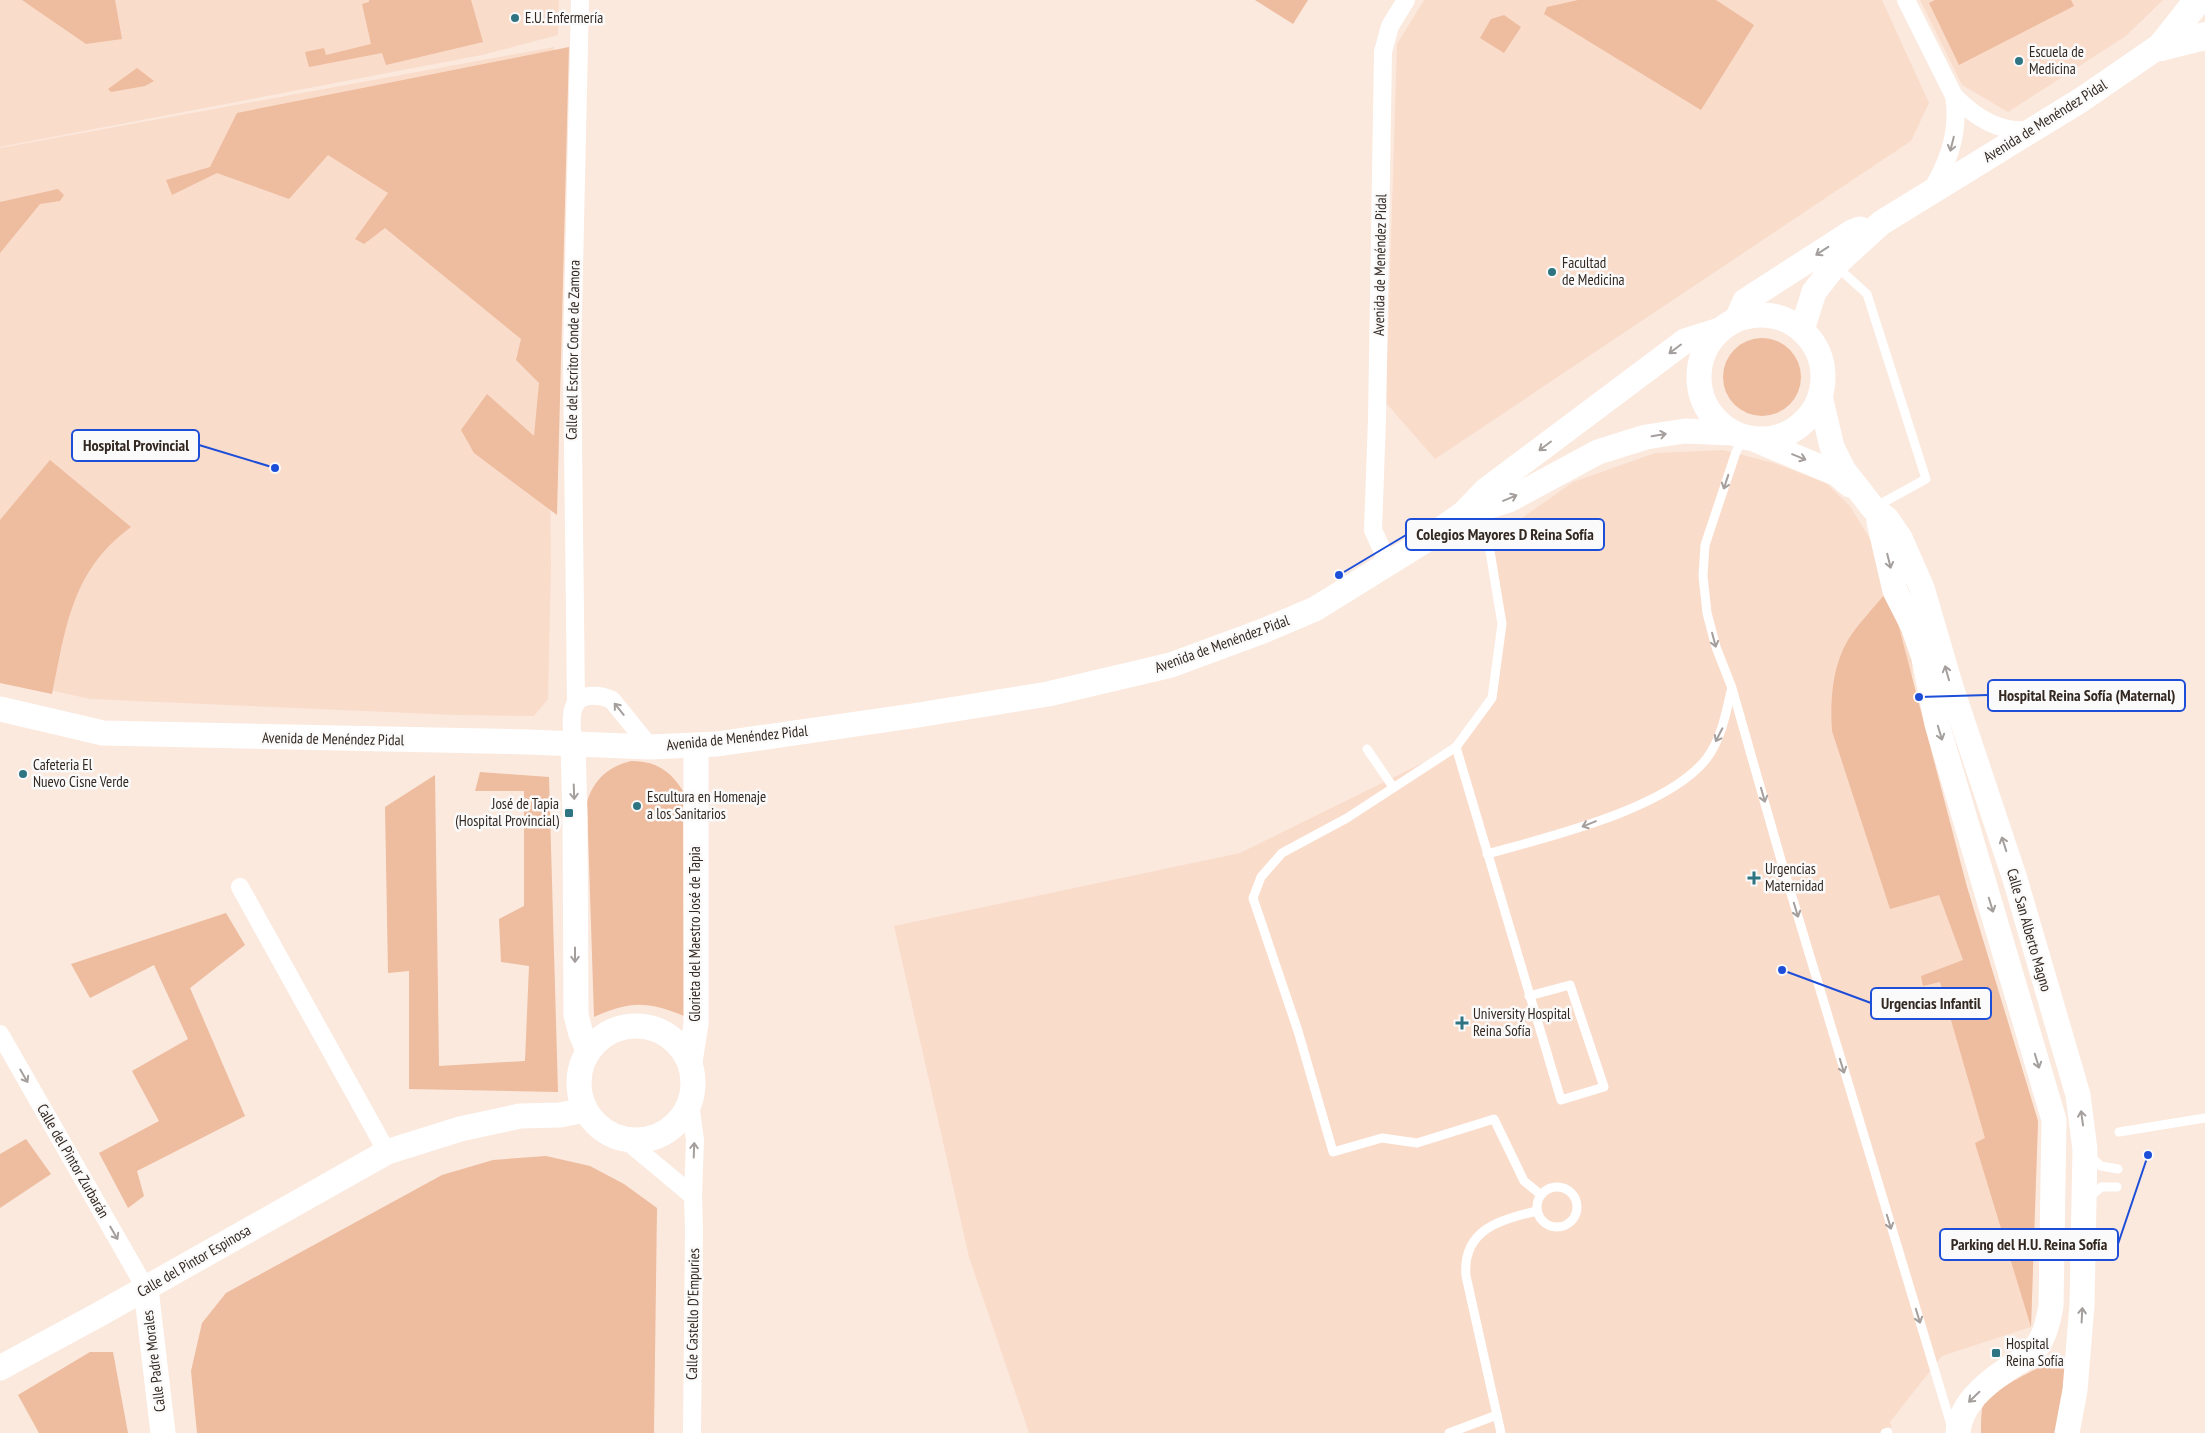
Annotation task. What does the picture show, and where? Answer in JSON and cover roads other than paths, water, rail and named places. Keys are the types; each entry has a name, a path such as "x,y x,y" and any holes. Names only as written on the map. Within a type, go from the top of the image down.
{"highway":[{"path":"2161,47 2198,0"},
{"path":"2161,47 2205,36"}],"street":[{"name":"Calle del Escritor Conde de Zamora","path":"572,744 572,709 576,701 572,367 580,0"},
{"name":"Avenida de Menéndez Pidal","path":"1388,563 1373,530 1377,419 1383,52 1390,26 1406,0"},
{"path":"1906,0 1954,96 1970,111 2001,129 2009,131 2030,130"},
{"name":"Avenida de Menéndez Pidal","path":"1802,330 1814,292 1835,265 1882,223 2081,100 2161,47 2205,13"},
{"path":"1931,191 1948,158 1954,137 1954,96"},
{"name":"Avenida de Menéndez Pidal","path":"0,709 103,733 650,747 729,742 903,717 1048,694 1171,665 1315,610 1464,513 1486,490 1685,341 1728,324 1745,301 1852,232 1882,223"},
{"path":"1753,315 1770,315 1787,320 1802,330 1814,344 1821,360 1823,379 1820,396 1810,415 1794,430 1775,438 1744,436 1717,421 1705,404 1699,385 1700,364 1707,346 1728,324 1753,315"},
{"name":"Calle San Alberto Magno","path":"1820,396 1832,447 1844,471 1871,505 1894,591 1912,626 1924,658 1937,724 2054,1120 2051,1306 2048,1323 2041,1340 2028,1356"},
{"name":"Avenida de Menéndez Pidal","path":"1464,513 1509,500 1598,452 1646,437 1685,431 1744,436"},
{"name":"Calle San Alberto Magno","path":"1744,436 1837,474 1887,519 1900,538 1922,588 1951,687 2015,879 2078,1095 2085,1150 2082,1305 2078,1368 2067,1433"},
{"path":"576,701 584,696 594,695 612,700 650,747"},
{"path":"572,744 575,816 576,1015 588,1050"},
{"name":"Glorieta del Maestro José de Tapia","path":"626,1140 649,1140 662,1135 674,1127 683,1117 690,1104 694,1084 690,1062 696,1024 696,745"},
{"path":"240,887 387,1152"},
{"name":"Glorieta del Maestro José de Tapia","path":"690,1062 673,1039 660,1031 636,1026 623,1027 610,1032 588,1050 580,1068 578,1080 579,1092 585,1110 602,1130 626,1140 692,1196"},
{"name":"Calle del Pintor Zurbarán","path":"0,1034 146,1289"},
{"name":"Glorieta del Maestro José de Tapia","path":"690,1104 695,1140 692,1196"},
{"name":"Calle del Pintor Espinosa","path":"0,1368 146,1289 387,1152 468,1127 520,1116 560,1115 585,1110"},
{"name":"Calle Castello D'Empuries","path":"692,1196 694,1230 692,1433"},
{"name":"Calle Padre Morales","path":"146,1289 162,1433"},
{"name":"Calle San Alberto Magno","path":"1958,1433 1959,1422 1970,1401 2005,1370 2028,1356 2049,1345 2058,1346 2073,1354 2078,1368"}],"lane":[{"path":"1835,265 1867,294 1926,479 1871,505"},
{"path":"1744,436 1736,452 1705,545 1703,576 1707,613 1716,647 1732,688 1953,1433"},
{"path":"1464,513 1488,540 1502,624 1492,698 1456,747 1347,818 1282,853 1261,876 1253,898 1298,1031 1333,1152 1382,1138 1417,1143 1494,1120 1524,1181 1541,1195"},
{"path":"1487,854 1577,829 1654,798 1677,785 1707,758 1724,724 1732,688"},
{"path":"1456,747 1529,996 1561,1100 1604,1087 1570,985 1529,996"},
{"path":"1367,749 1394,786"},
{"path":"2119,1132 2205,1118"},
{"path":"2085,1150 2101,1166 2118,1169"},
{"path":"2084,1204 2093,1192 2101,1187 2118,1187"},
{"path":"1553,1188 1566,1189 1576,1198 1578,1210 1572,1222 1560,1228 1547,1225 1542,1221 1537,1211 1541,1195 1553,1188"},
{"path":"1501,1433 1466,1276 1466,1255 1470,1244 1492,1225 1512,1217 1537,1211"},
{"path":"1449,1433 1497,1415"}],"place":[{"name":"E.U. Enfermería","path":"515,18"},
{"name":"Escuela de Medicina","path":"2019,61"},
{"name":"Facultad de Medicina","path":"1552,272"},
{"name":"Hospital Provincial","path":"275,468"},
{"name":"Colegios Mayores D Reina Sofía","path":"1339,575"},
{"name":"Hospital Reina Sofía (Maternal)","path":"1919,697"},
{"name":"Cafeteria El Nuevo Cisne Verde","path":"23,774"},
{"name":"Escultura en Homenaje a los Sanitarios","path":"637,806"},
{"name":"José de Tapia (Hospital Provincial)","path":"569,813"},
{"name":"Urgencias Maternidad","path":"1754,878"},
{"name":"Urgencias Infantil","path":"1782,970"},
{"name":"University Hospital Reina Sofía","path":"1462,1023"},
{"name":"Parking del H.U. Reina Sofía","path":"2148,1155"},
{"name":"Hospital Reina Sofía","path":"1996,1353"}]}
